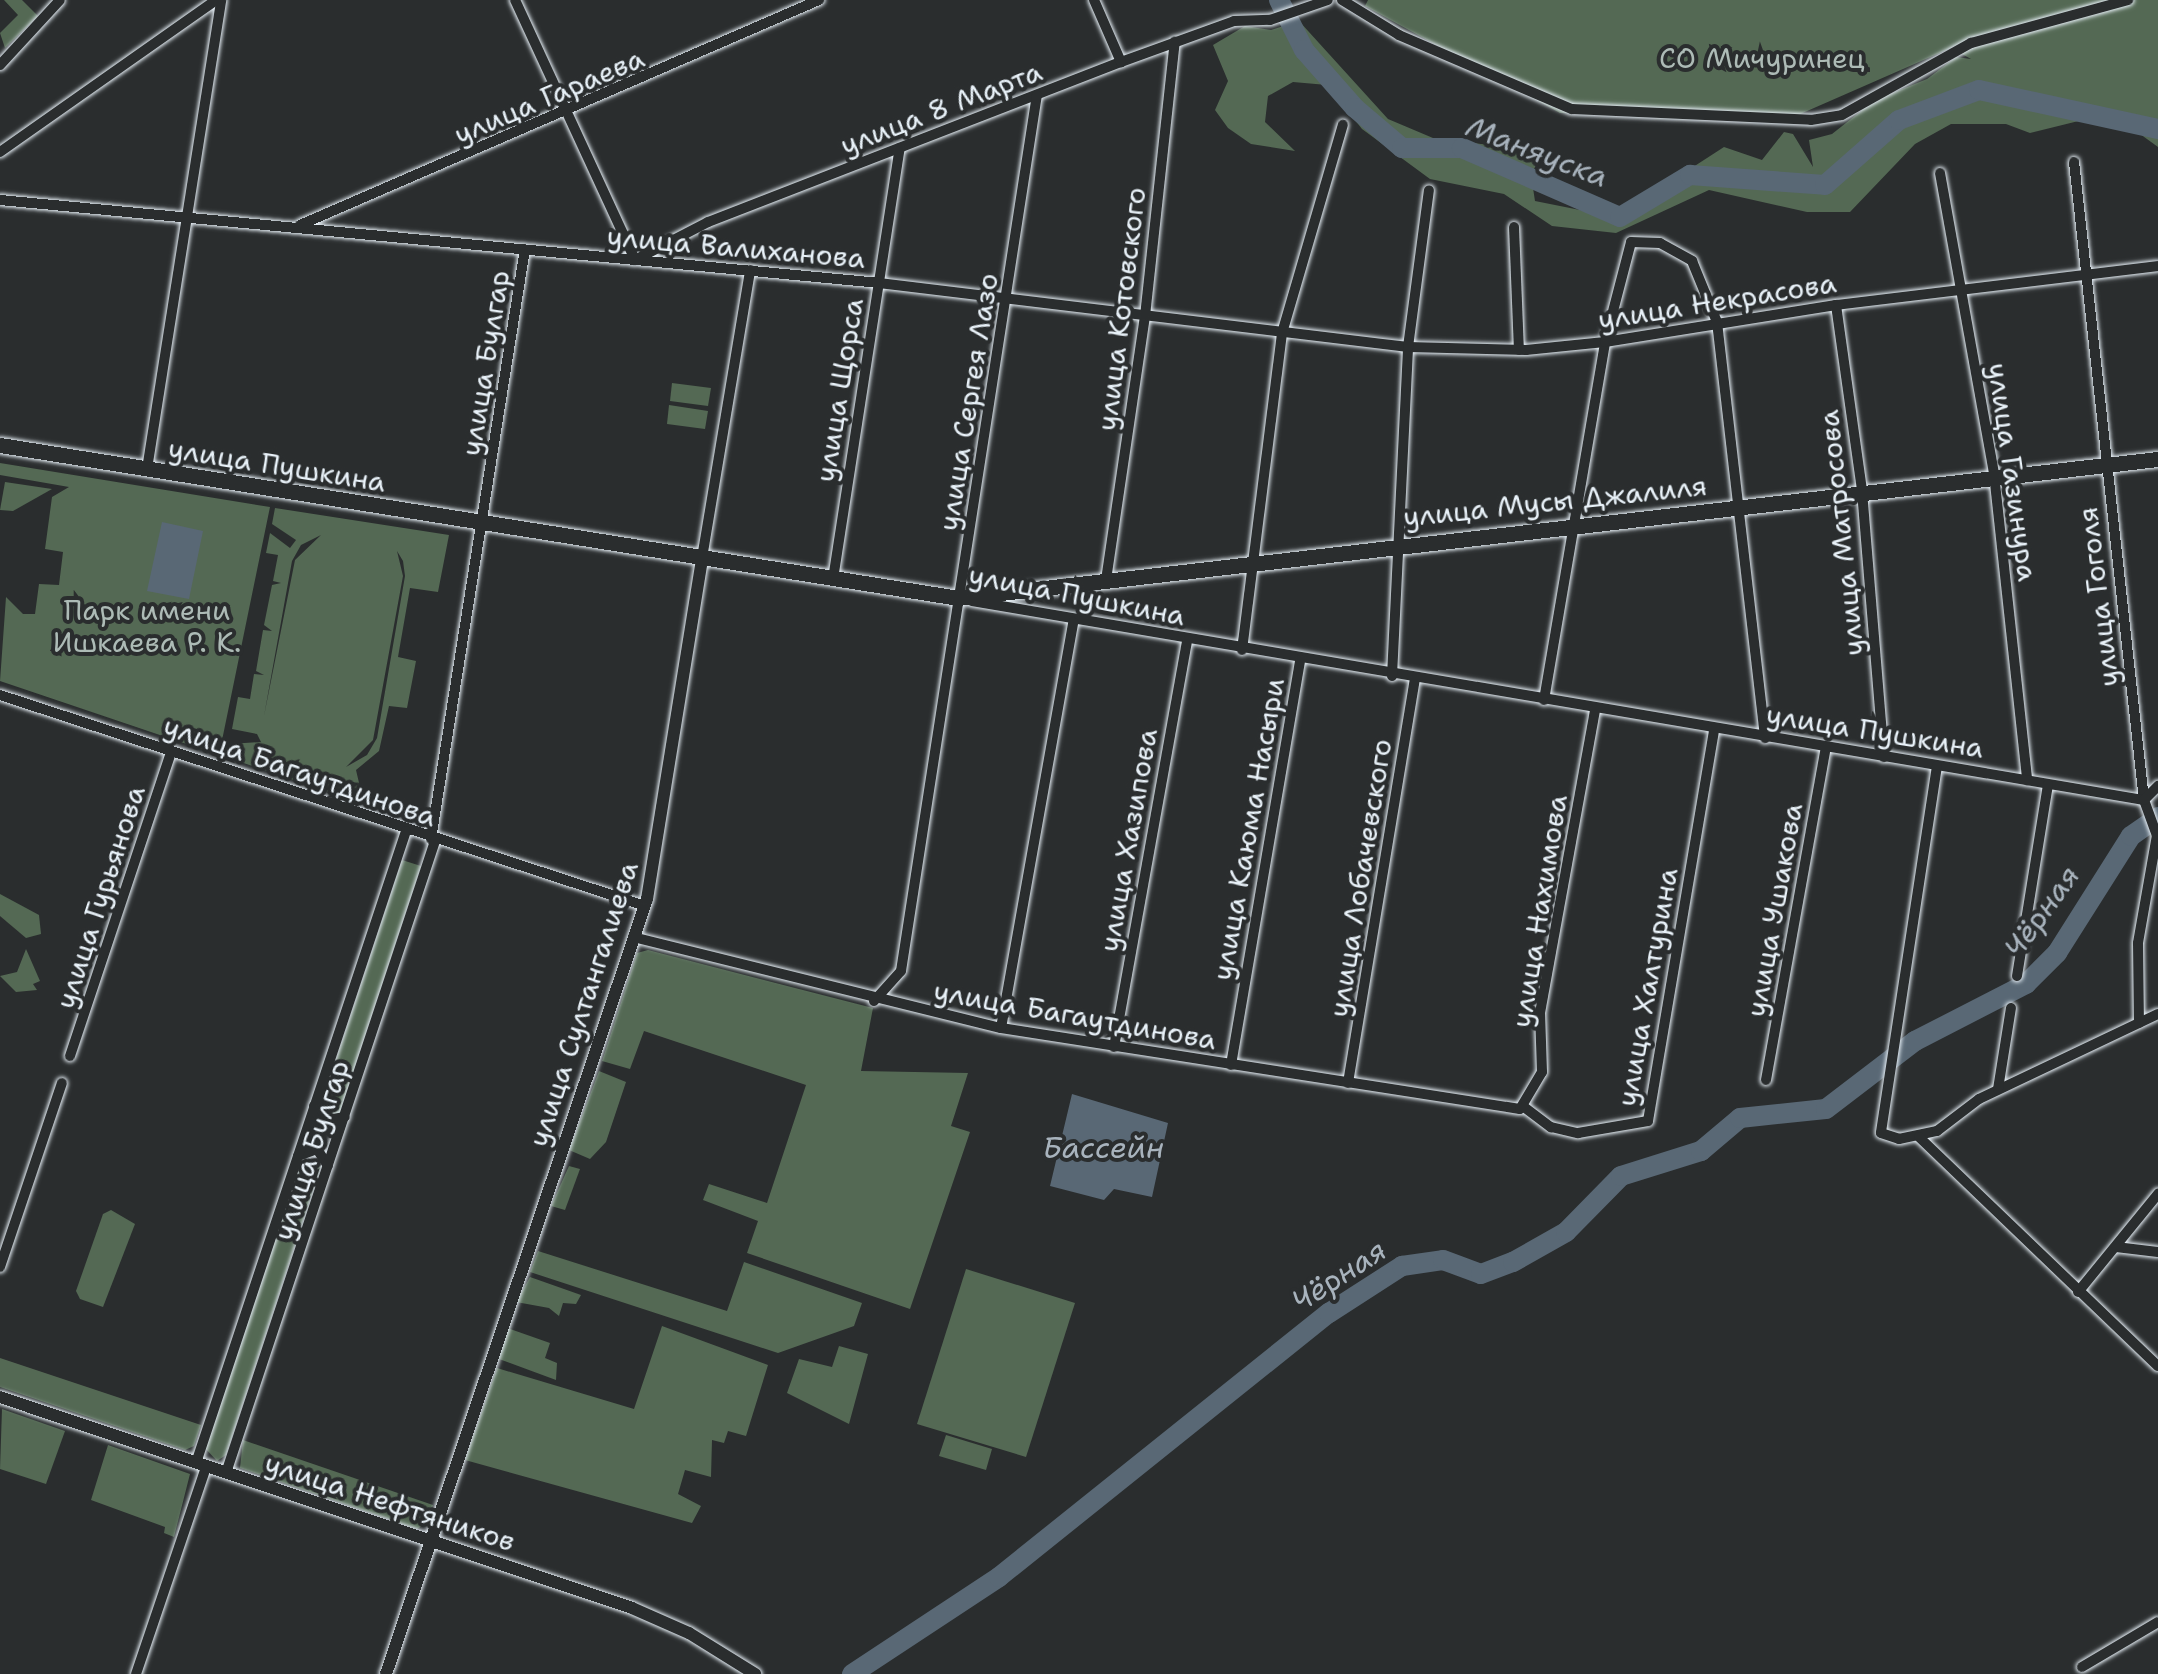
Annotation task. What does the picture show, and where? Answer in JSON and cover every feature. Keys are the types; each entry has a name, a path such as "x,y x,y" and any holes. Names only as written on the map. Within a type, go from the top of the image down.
{"main road":[{"name":"улица Пушкина","path":"0,446 958,598"},
{"name":"улица Мусы Джалиля","path":"958,598 2105,461 2158,459"}],"street":[{"path":"0,66 60,0"},
{"path":"0,152 219,0"},
{"path":"147,469 219,0"},
{"path":"515,0 635,260"},
{"name":"улица Гараева","path":"295,228 566,115 819,0"},
{"path":"1094,0 1121,62"},
{"name":"улица 8 Марта","path":"635,260 708,222 1121,62 1234,22 1270,20 1328,0"},
{"path":"1342,0 1400,35 1560,106 1812,120 1842,115 1970,43 2128,0"},
{"name":"улица Котовского","path":"1106,580 1145,316 1175,42"},
{"name":"улица Сергея Лазо","path":"874,1002 901,971 1009,300 1037,95"},
{"path":"1242,650 1282,332 1343,125"},
{"name":"улица Щорса","path":"833,579 900,148"},
{"name":"улица Гоголя","path":"2074,162 2083,275 2144,800 2156,834 2138,943 2139,1024"},
{"name":"улица Газинура","path":"1940,173 1994,474 2027,780"},
{"path":"1392,676 1408,347 1429,190"},
{"name":"улица Валиханова","path":"0,200 878,283 1282,332"},
{"path":"1514,227 1518,350"},
{"path":"1544,700 1604,342 1631,242 1660,243 1692,261 1717,322 1765,738"},
{"name":"улица Булгар","path":"226,1473 328,1172 433,840 525,249"},
{"name":"улица Некрасова","path":"1282,332 1408,347 1518,350 1604,342 1963,288 2158,266"},
{"name":"улица Султангалиева","path":"386,1674 645,906 750,270"},
{"name":"улица Матросова","path":"1836,305 1862,491 1884,757"},
{"name":"улица Пушкина","path":"958,598 1187,642 2144,800"},
{"path":"1001,1028 1073,622"},
{"name":"улица Хазипова","path":"1114,1047 1187,642"},
{"name":"улица Каюма Насыри","path":"1231,1065 1300,660"},
{"name":"улица Лобачевского","path":"1348,1084 1415,680"},
{"name":"улица Багаутдинова","path":"0,694 433,840 645,906"},
{"name":"улица Нахимова","path":"1519,1108 1542,1072 1540,1013 1595,709"},
{"name":"улица Халтурина","path":"1519,1108 1551,1126 1578,1133 1648,1121 1714,730"},
{"name":"улица Ушакова","path":"1766,1080 1826,748"},
{"name":"улица Гурьянова","path":"70,1056 171,752"},
{"path":"1936,766 1881,1102 1883,1136 1919,1137 1998,1090 2158,1014"},
{"path":"2017,976 2048,784"},
{"path":"2144,800 2158,786"},
{"name":"улица Булгар","path":"136,1674 295,1161 406,831"},
{"name":"улица Багаутдинова","path":"633,937 874,1002 1001,1028 1519,1108"},
{"path":"1998,1090 2011,1008"},
{"path":"0,1267 62,1082"},
{"path":"314,1104 326,1122 346,1116"},
{"path":"1919,1137 2158,1366"},
{"path":"295,1161 317,1148 328,1172"},
{"path":"2078,1292 2158,1194"},
{"path":"2116,1247 2158,1252"},
{"name":"улица Нефтяников","path":"0,1397 663,1621 755,1674"},
{"path":"2082,1667 2158,1622"}],"green space":[{"path":"4,0 22,0 38,16 5,48 0,33 18,15"},
{"name":"СО Мичуринец","path":"1368,0 2158,0 2158,147 2111,113 2030,133 2006,124 1951,124 1915,144 1850,212 1807,212 1709,190 1616,233 1552,226 1504,194 1430,179 1362,129 1327,85 1293,82 1268,96 1265,122 1295,151 1251,144 1228,128 1215,110 1228,81 1213,45 1245,26 1271,30 1299,21 1388,119 1433,138 1522,149 1537,163 1531,175 1535,201 1600,214 1639,202 1724,147 1762,160 1784,132 1793,134 1813,167 1809,140 1832,134 1875,100 1927,79 1956,57 1971,59 1951,48 1798,115 1560,113 1365,6"},
{"path":"672,383 711,388 708,406 670,401"},
{"path":"669,405 708,411 705,429 667,424"},
{"name":"Парк имени Ишкаева Р. К.","path":"0,463 270,507 219,755 0,681 6,597 23,614 35,614 39,584 59,585 63,552 45,549 52,497 69,487 0,475"},
{"path":"5,482 52,489 13,511 0,510"},
{"path":"275,508 449,535 438,592 410,588 398,657 416,661 407,708 389,706 379,751 356,770 364,804 226,757 229,744 261,742 257,734 232,729 238,697 250,699 254,674 264,675 256,671 263,630 272,631 264,625 272,585 281,583 273,581 278,555 266,553 270,533 290,548 296,540 272,524","holes":["321,535 295,560 264,716 292,561 301,545","397,551 405,576 377,738 367,755 346,767 373,740 403,576"]},
{"path":"402,860 421,866 338,1118 323,1117 319,1111"},
{"path":"0,894 39,915 41,934 26,938 0,916"},
{"path":"26,949 40,981 33,984 37,990 16,992 0,976 17,972"},
{"path":"648,950 873,1008 861,1071 968,1073 951,1126 970,1132 910,1309 747,1253 758,1221 703,1200 709,1184 767,1203 806,1085 644,1031 630,1069 602,1061 637,953"},
{"path":"599,1071 626,1082 606,1142 590,1159 569,1150"},
{"path":"302,1160 321,1166 226,1455 217,1461 205,1448"},
{"path":"569,1166 580,1169 565,1210 551,1206"},
{"path":"111,1210 135,1224 103,1307 80,1299 76,1291 103,1214"},
{"path":"538,1251 727,1311 744,1262 862,1303 854,1326 778,1353 530,1272"},
{"path":"966,1269 1075,1303 1026,1457 917,1424"},
{"path":"530,1277 581,1295 576,1304 563,1303 559,1316 549,1308 516,1302"},
{"path":"662,1326 768,1365 746,1436 728,1431 724,1443 712,1440 711,1477 685,1470 678,1494 701,1506 692,1523 465,1460 497,1368 634,1409"},
{"path":"507,1328 550,1343 545,1358 557,1363 556,1380 499,1359"},
{"path":"839,1346 868,1354 849,1424 787,1393 799,1359 832,1367"},
{"path":"0,1358 201,1425 194,1446 185,1450 0,1387"},
{"path":"2,1409 65,1431 46,1484 0,1469"},
{"path":"946,1435 992,1449 986,1470 939,1456"},
{"path":"243,1440 433,1505 427,1523 417,1529 240,1468"},
{"path":"108,1445 190,1474 174,1537 164,1533 165,1527 91,1500"}],"water":[{"path":"162,522 203,531 189,599 147,591"},
{"name":"Бассейн","path":"1072,1094 1168,1123 1152,1197 1114,1189 1104,1200 1050,1186"}],"waterway":[{"name":"Маняуска","path":"1279,0 1304,50 1355,108 1402,148 1462,148 1620,217 1690,175 1825,185 1899,120 1979,90 2158,129"},
{"name":"Чёрная","path":"852,1674 999,1577 1329,1313 1402,1266 1443,1260 1481,1274 1513,1262 1566,1232 1621,1176 1701,1151 1740,1118 1826,1109 1915,1041 2026,984 2057,953 2131,836 2158,817"}]}
